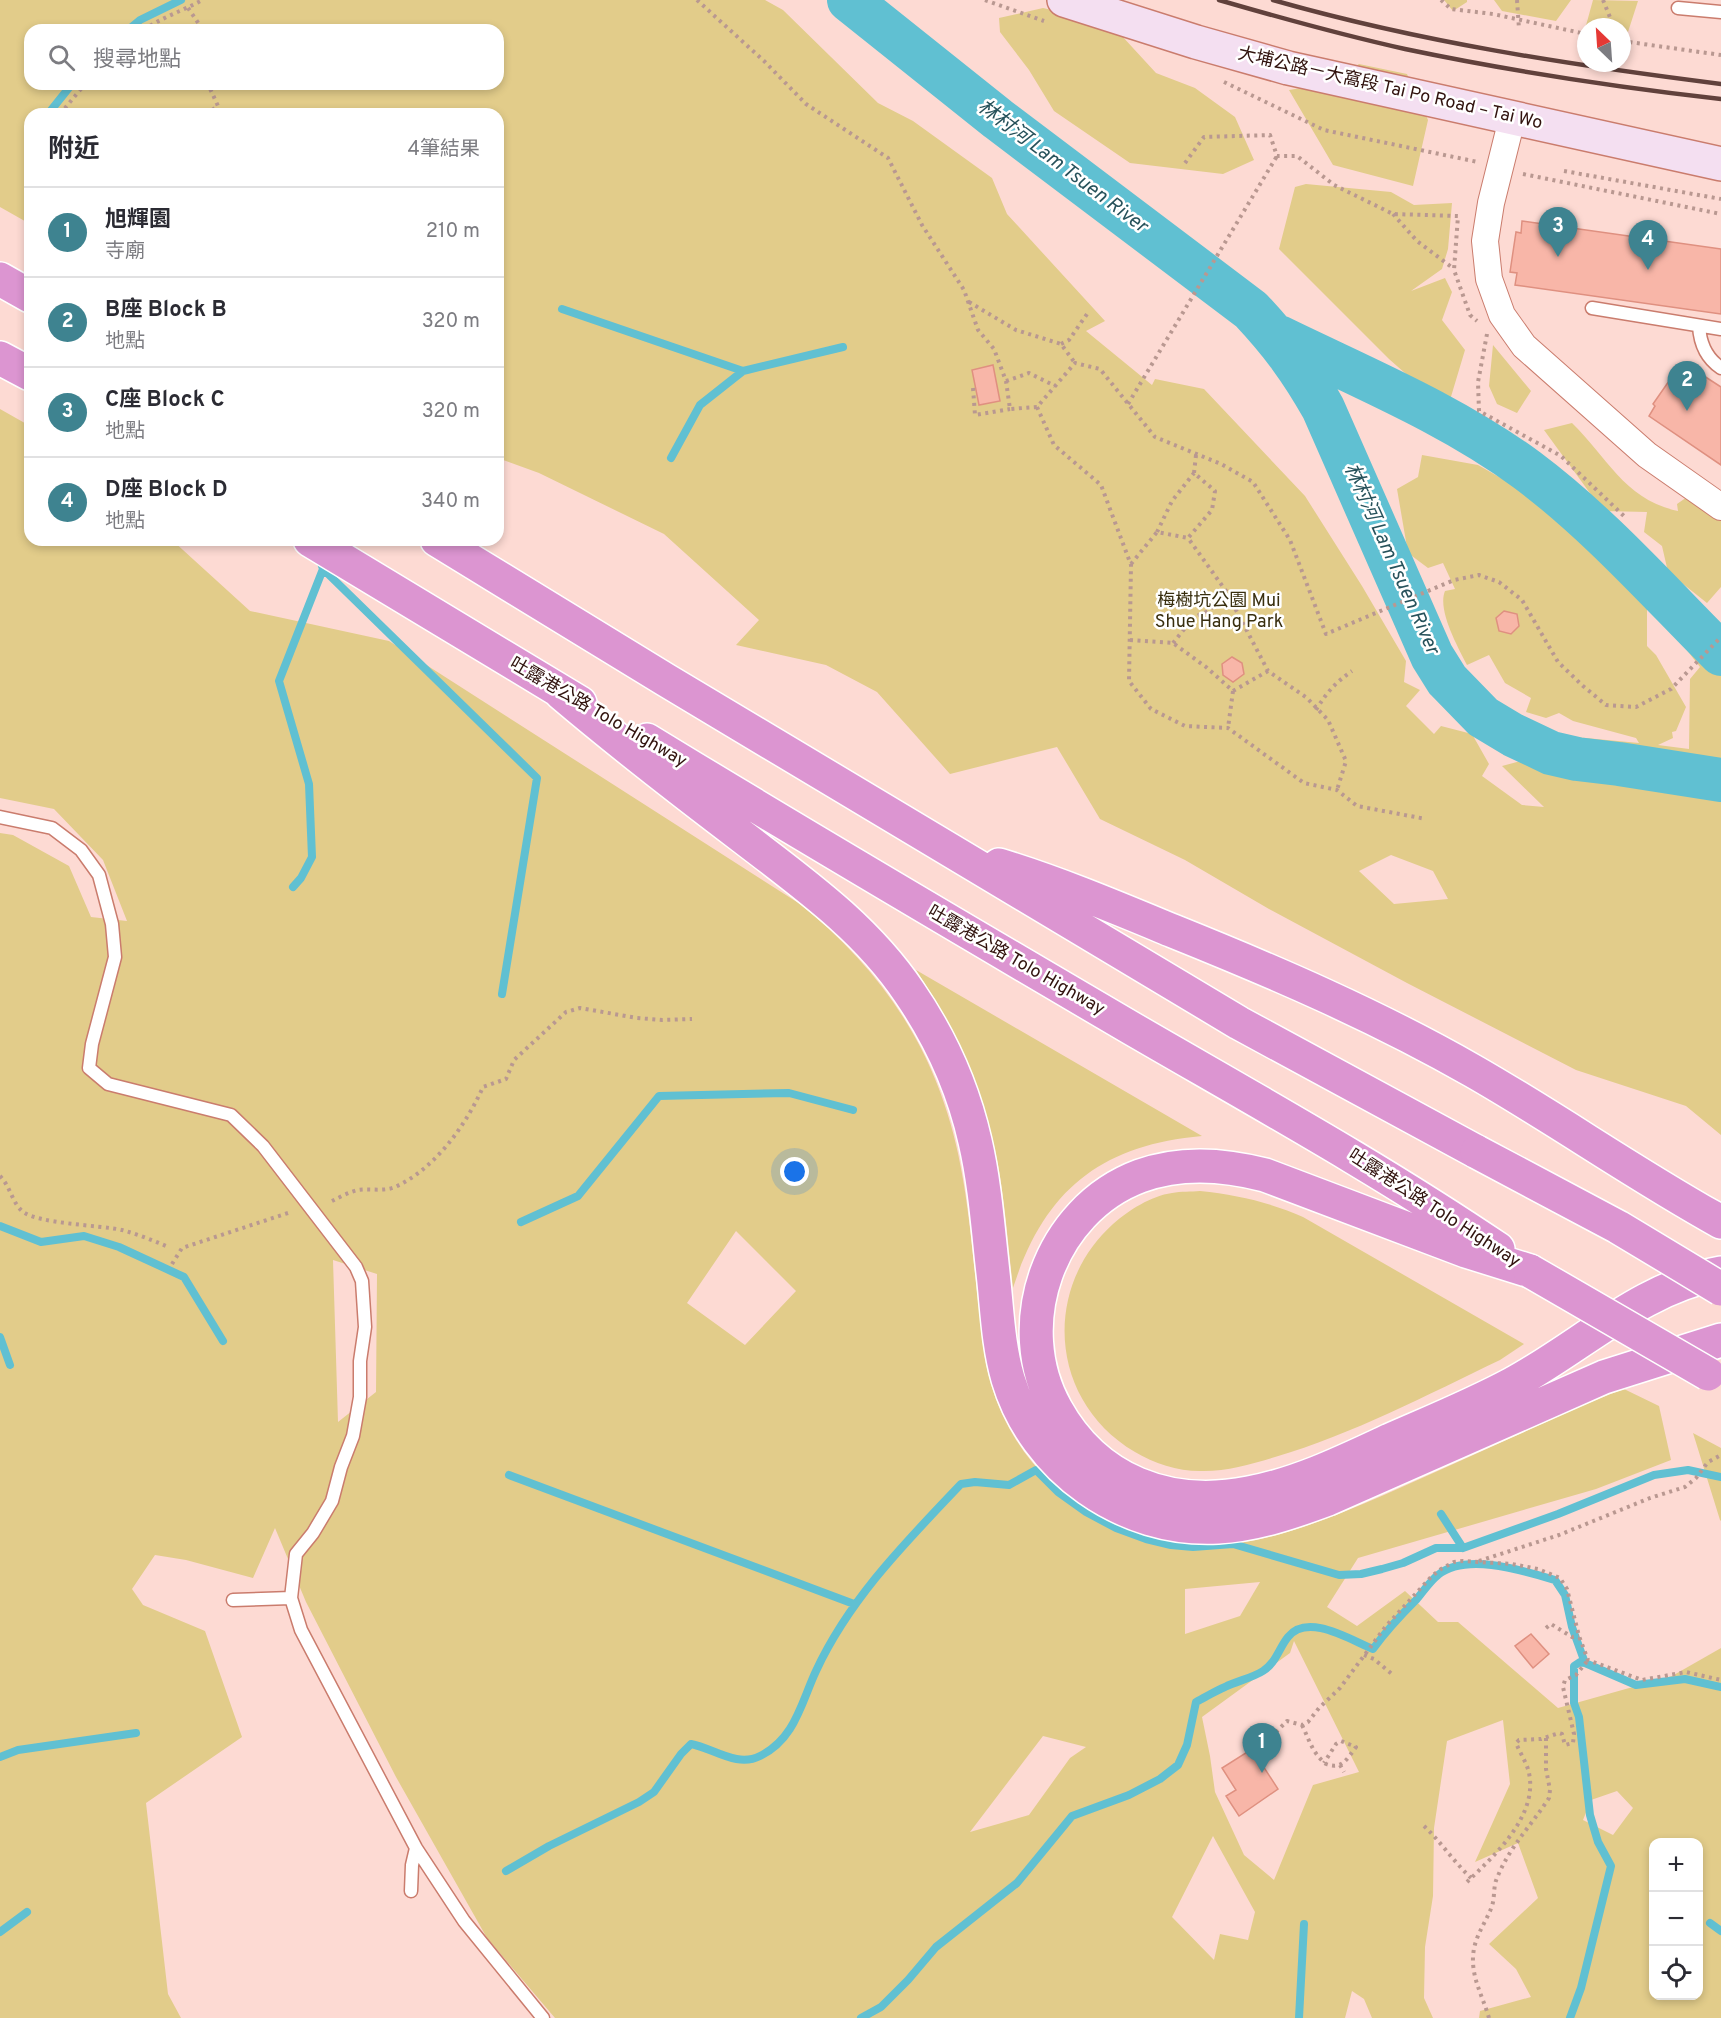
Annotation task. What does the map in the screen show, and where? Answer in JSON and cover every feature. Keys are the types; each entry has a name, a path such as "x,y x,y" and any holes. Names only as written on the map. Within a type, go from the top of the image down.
{"highway":[{"path":"0,279 24,293"},
{"path":"0,358 24,371"},
{"name":"吐露港公路 Tolo Highway","path":"320,546 561,693 630,730 841,859 1310,1131 1432,1223 1530,1271 1721,1383"},
{"path":"447,546 627,657 1239,1023 1618,1227 1721,1289"},
{"path":"561,693 619,742 830,904 864,937 909,991 933,1032 953,1074 975,1142 983,1188 1003,1358 1014,1394 1030,1428 1052,1457 1079,1483 1110,1503 1154,1520 1200,1527 1237,1525 1283,1515 1328,1499 1604,1377 1721,1340"},
{"path":"951,851 1041,877 1298,983 1472,1070 1721,1222"},
{"path":"1432,1223 1325,1197 1243,1169 1215,1165 1166,1168 1118,1186 1093,1204 1080,1218 1055,1251 1045,1275 1038,1302 1036,1334 1040,1364 1052,1403 1073,1435 1089,1452 1104,1466 1129,1481 1153,1491 1194,1497 1250,1493 1330,1467 1513,1384 1641,1302 1671,1288 1721,1273"}],"main road":[{"name":"大埔公路－大窩段 Tai Po Road – Tai Wo","path":"1054,10 1196,42 1288,68 1721,164"}],"street":[{"path":"1512,119 1491,203 1485,241 1489,279 1502,315 1524,346 1629,440 1721,507"}],"lane":[{"path":"1678,8 1721,12"},
{"path":"1592,308 1721,329"},
{"path":"1700,326 1703,348 1721,368"},
{"path":"0,818 52,828 81,850 99,875 112,924 115,957 92,1044 89,1068 108,1084 231,1115 263,1146 356,1267 362,1281 364,1327 360,1361 360,1397 353,1436 341,1467 332,1501 313,1533 296,1554 291,1598 301,1630 416,1848 464,1921 543,2018"},
{"path":"233,1600 291,1598"},
{"path":"411,1891 412,1865 416,1848"}],"path":[{"path":"152,24 202,0"},
{"path":"697,0 764,61 806,104 888,158 922,225 964,290 978,330 993,349 1006,381 1010,409"},
{"path":"985,0 1054,10"},
{"path":"1441,0 1451,9 1577,32"},
{"path":"1517,0 1519,29"},
{"path":"1603,0 1610,18"},
{"path":"188,8 199,24"},
{"path":"1631,42 1721,55"},
{"path":"1224,81 1324,130 1463,157"},
{"path":"65,108 80,90"},
{"path":"211,90 218,106 215,108"},
{"path":"1128,404 1277,156 1270,135 1204,137 1185,164"},
{"path":"1277,156 1297,156 1334,185 1393,214 1418,241 1454,270"},
{"path":"1564,171 1721,199"},
{"path":"1527,175 1721,214"},
{"path":"1393,214 1458,216 1454,270 1470,315 1479,323"},
{"path":"968,302 1016,330 1061,344 1075,363 1100,369 1155,437 1221,464 1253,482 1290,540 1326,634 1454,580 1479,575 1499,582 1522,600 1558,662 1583,687 1606,705 1636,707 1671,689 1721,637"},
{"path":"1061,344 1069,339 1087,314"},
{"path":"1496,339 1488,331 1478,382 1479,411 1561,456 1625,517"},
{"path":"973,388 975,415 1037,407 1075,363"},
{"path":"1006,381 1029,373 1055,386"},
{"path":"1037,407 1054,445 1101,485 1131,565 1130,681 1151,709 1185,726 1228,728 1304,783 1336,790 1357,806 1426,819"},
{"path":"1131,565 1157,532 1172,501 1194,473 1196,455"},
{"path":"1188,538 1212,510 1215,491 1194,473"},
{"path":"1157,532 1188,538 1226,591 1257,646 1268,671 1307,698 1328,720 1346,761 1336,790"},
{"path":"1173,643 1194,617 1209,611 1226,591"},
{"path":"1130,640 1173,643 1206,667 1233,691"},
{"path":"1233,691 1268,671"},
{"path":"1316,710 1339,679 1352,671"},
{"path":"1228,728 1233,691"},
{"path":"332,1201 359,1190 378,1191 394,1187 424,1168 447,1145 468,1118 483,1087 506,1079 514,1060 566,1012 580,1008 637,1018 692,1019"},
{"path":"0,1176 6,1182 16,1204 24,1213 42,1219 121,1230 166,1246"},
{"path":"172,1264 182,1248 296,1211"},
{"path":"1478,1562 1586,1525 1650,1498 1685,1487 1696,1478 1708,1462 1721,1455"},
{"path":"1265,1756 1262,1746 1287,1721 1302,1725 1308,1722 1340,1688 1386,1626 1441,1569 1454,1562 1512,1564 1538,1569 1560,1578 1568,1589 1579,1636 1588,1660 1642,1680 1686,1672 1703,1674 1721,1680"},
{"path":"1546,1629 1551,1624 1572,1637 1579,1636"},
{"path":"1365,1653 1393,1675"},
{"path":"1424,1826 1442,1843 1469,1880 1519,1823 1527,1805 1528,1772 1516,1743 1519,1740 1559,1733 1562,1734 1565,1745 1573,1743 1574,1734 1563,1687 1565,1680 1576,1675 1588,1660"},
{"path":"1302,1725 1314,1752 1324,1763 1334,1767 1340,1765 1356,1747 1341,1741 1336,1744 1324,1763"},
{"path":"1489,2018 1476,1985 1473,1955 1479,1929 1492,1906 1496,1881 1513,1847 1549,1798 1546,1737"},
{"path":"1340,1765 1344,1772"}],"green space":[{"name":"梅樹坑公園 Mui Shue Hang Park","path":"0,0 765,0 783,10 878,103 913,121 992,178 1007,214 1105,321 1086,331 1152,385 1155,379 1204,389 1305,496 1406,661 1404,682 1420,690 1406,706 1434,734 1441,726 1472,734 1489,764 1482,776 1522,805 1544,807 1502,766 1532,758 1626,784 1694,790 1721,796 1721,1135 1686,1106 1576,1070 1269,909 1185,860 1100,819 1057,747 950,774 877,692 826,665 736,645 759,620 664,534 539,473 504,460 504,108 24,108 24,221 0,207","holes":["1391,855 1433,871 1448,899 1394,904 1359,871"]},
{"path":"1444,0 1467,0 1467,2 1453,11"},
{"path":"1494,0 1571,0 1556,21 1502,11"},
{"path":"1593,0 1638,1 1631,23 1631,18 1588,18"},
{"path":"1043,8 1110,23 1156,73 1195,88 1235,117 1254,160 1223,174 1130,163 1054,111 1029,70 1000,32 999,18"},
{"path":"1359,64 1407,74 1428,120 1413,186 1333,165 1289,90 1330,83"},
{"path":"1306,184 1391,192 1414,205 1452,203 1448,249 1442,269 1411,291 1445,278 1452,292 1442,320 1465,350 1447,410 1389,359 1279,249 1295,187"},
{"path":"1493,345 1531,391 1517,413 1497,404 1489,386"},
{"path":"0,409 24,423 24,546 179,546 250,611 389,641 800,904 847,946 887,993 904,1018 933,1073 944,1103 963,1179 984,1354 997,1401 1006,1422 1017,1441 1044,1476 1078,1505 1097,1517 1131,1532 1166,1542 1203,1545 1239,1543 1295,1530 1349,1510 1574,1409 1624,1389 1659,1406 1671,1460 1596,1489 1358,1558 1327,1607 1357,1626 1405,1591 1438,1622 1458,1622 1558,1708 1672,1676 1721,1648 1721,2018 1479,2018 1480,2011 1531,1997 1516,1969 1489,1944 1538,1898 1518,1843 1475,1862 1510,1784 1503,1720 1447,1741 1434,1828 1433,1896 1425,1947 1424,1998 1433,2018 1372,2018 1364,1999 1352,1991 1345,2018 555,2018 487,1938 396,1777 306,1602 275,1528 253,1578 186,1560 155,1555 132,1589 143,1605 205,1631 242,1737 146,1803 168,1994 181,2018 0,2018 0,833 13,835 69,866 91,917 127,921 103,860 54,809 0,798","holes":["736,1231 796,1291 745,1345 687,1303","333,1260 377,1274 376,1392 338,1422","1260,1582 1240,1616 1185,1634 1185,1589","1294,1641 1359,1772 1313,1785 1274,1880 1244,1855 1215,1792 1202,1717 1290,1653","1043,1736 1086,1747 1070,1758 1029,1815 970,1832","1617,1791 1633,1808 1613,1835 1583,1820 1591,1800","1213,1836 1255,1912 1248,1940 1220,1934 1214,1960 1172,1917"]},
{"path":"1572,423 1618,476 1644,497 1678,511 1677,504 1687,497 1721,516 1721,587 1707,603 1668,572 1662,546 1644,532 1647,512 1603,511 1544,430"},
{"path":"1422,455 1478,465 1522,490 1558,521 1604,555 1647,599 1647,646 1656,655 1686,707 1676,731 1672,732 1673,738 1658,745 1689,749 1690,679 1700,667 1658,613 1679,582 1721,629 1721,771 1574,749 1543,734 1639,743 1636,738 1573,721 1559,713 1546,718 1526,712 1531,698 1505,683 1489,655 1467,665 1446,618 1443,599 1445,591 1455,589 1443,563 1428,568 1408,553 1397,489 1418,477"},
{"path":"916,970 1202,1136 1166,1141 1134,1150 1106,1162 1081,1179 1060,1200 1041,1225 1026,1254 1013,1288 999,1171 985,1111 961,1048"},
{"path":"1200,1191 1253,1200 1303,1217 1524,1344 1500,1360 1389,1413 1304,1448 1249,1465 1213,1471 1177,1469 1151,1460 1135,1452 1107,1431 1086,1404 1072,1375 1065,1344 1066,1312 1074,1280 1090,1250 1113,1224 1148,1200 1175,1192"},
{"path":"1693,1433 1721,1448 1721,1521 1720,1520"}],"building":[{"path":"1522,221 1721,249 1721,314 1515,285 1517,273 1510,272 1516,232 1521,233"},
{"path":"993,365 1000,401 979,405 972,370"},
{"path":"1687,365 1721,387 1721,465 1649,416 1655,406 1653,404 1676,371 1680,375"},
{"path":"1504,611 1517,614 1519,626 1511,634 1499,631 1496,618"},
{"path":"1232,657 1242,663 1244,674 1233,682 1223,675 1222,664"},
{"path":"1531,1634 1549,1654 1533,1668 1515,1646"},
{"path":"1252,1749 1278,1789 1239,1816 1226,1796 1236,1790 1222,1768"}],"waterway":[{"path":"135,24 181,0"},
{"name":"林村河 Lam Tsuen River","path":"849,0 998,119 1251,310 1262,322 1298,368 1323,408 1432,656 1447,680 1483,717 1513,735 1551,753 1577,759 1721,780"},
{"path":"53,108 67,90"},
{"path":"562,309 743,371 843,347"},
{"name":"林村河 Lam Tsuen River","path":"1279,337 1437,414 1468,431 1527,470 1603,535 1721,654"},
{"path":"671,458 700,405 743,371"},
{"path":"319,557 323,569 537,778 502,994"},
{"path":"293,887 301,878 312,857 309,784 279,681 323,569"},
{"path":"521,1222 578,1196 659,1096 789,1093 853,1110"},
{"path":"0,1226 41,1242 84,1236 119,1247 184,1277 223,1341"},
{"path":"0,1337 10,1365"},
{"path":"506,1871 549,1846 639,1802 654,1792 681,1754 691,1744 743,1760 760,1756 772,1749 789,1730 830,1644 862,1595 900,1549 961,1484 975,1482 1009,1485 1036,1470 1058,1492 1086,1512 1116,1528 1146,1539 1193,1547 1233,1544 1339,1575 1361,1574 1382,1569 1403,1563 1436,1548 1463,1548 1558,1514 1654,1475 1688,1470 1721,1477"},
{"path":"509,1475 854,1604"},
{"path":"1441,1514 1463,1548"},
{"path":"861,2018 881,2007 936,1947 1017,1883 1072,1816 1129,1795 1160,1779 1178,1765 1187,1745 1196,1702 1263,1671 1274,1660 1288,1637 1297,1630 1307,1627 1330,1631 1373,1649 1432,1580 1450,1568 1479,1564 1512,1568 1555,1580 1565,1595 1572,1627 1585,1663 1636,1685 1685,1679 1721,1687"},
{"path":"1570,2018 1581,1988 1611,1866 1598,1842 1590,1815 1579,1717 1574,1703 1574,1666 1580,1662 1585,1663"},
{"path":"0,1757 18,1750 136,1733"},
{"path":"0,1932 27,1912"},
{"path":"1710,1923 1721,1931"},
{"path":"1299,2018 1304,1924"}],"railway":[{"path":"1219,0 1335,32 1444,57 1563,78 1721,99"},
{"path":"1273,0 1384,28 1495,51 1721,84"}],"place":[{"name":"C座 Block C","path":"1558,257"},
{"name":"D座 Block D","path":"1648,270"},
{"name":"B座 Block B","path":"1687,411"},
{"name":"旭輝園","path":"1262,1773"}]}
